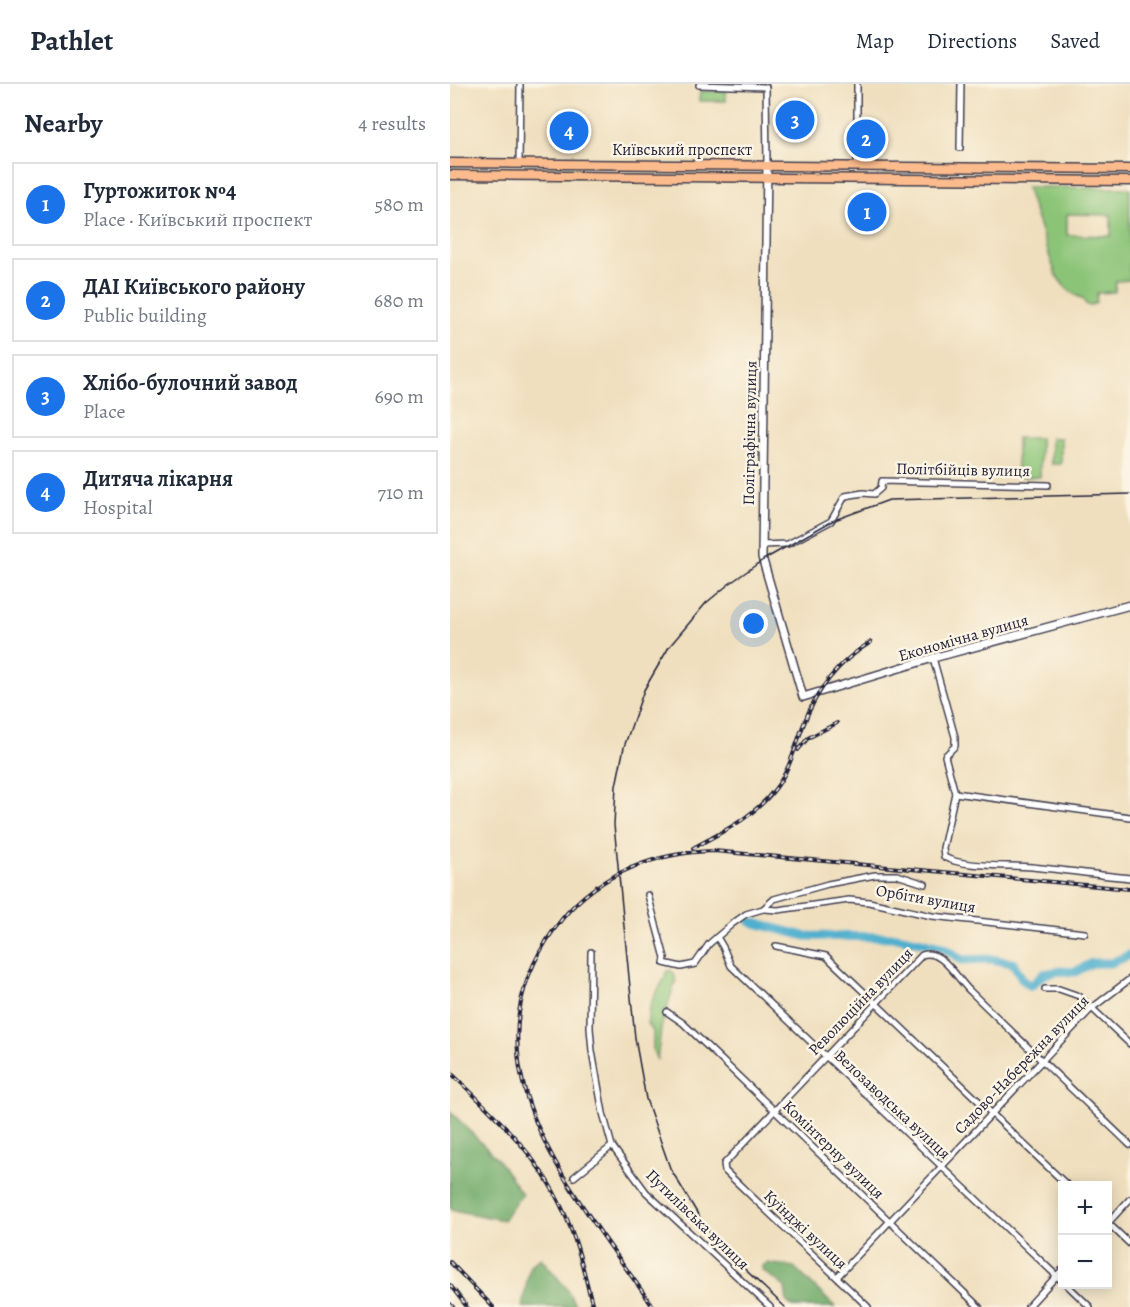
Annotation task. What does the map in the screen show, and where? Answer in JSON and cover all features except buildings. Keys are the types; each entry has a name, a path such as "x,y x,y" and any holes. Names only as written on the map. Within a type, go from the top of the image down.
{"main road":[{"name":"Київський проспект","path":"450,163 1130,169"},
{"name":"Київський проспект","path":"450,175 1130,181"}],"street":[{"path":"519,163 520,84"},
{"path":"857,84 857,166"},
{"path":"960,148 962,84"},
{"path":"699,85 766,87 767,165"},
{"name":"Поліграфічна вулиця","path":"767,165 762,557 803,697"},
{"name":"Політбійців вулиця","path":"762,545 783,545 796,540 834,519 845,496 874,494 881,488 882,481 1048,485"},
{"name":"Економічна вулиця","path":"803,697 933,658 1130,605"},
{"path":"933,658 955,737 955,746 945,756 955,793 943,848 944,857 985,865 1030,867 1130,878"},
{"path":"955,793 1130,817"},
{"path":"648,895 666,958 664,963 681,967 695,964 717,937 746,914 763,909 774,899 828,884 875,875 897,875 925,884"},
{"name":"Орбіти вулиця","path":"763,909 778,910 849,900 869,902 932,916 1085,933"},
{"name":"Велозаводська вулиця","path":"717,937 731,966 825,1058 1057,1276"},
{"path":"776,946 826,956 1064,1181"},
{"name":"Путилівська вулиця","path":"591,952 592,1051 603,1113 612,1146 646,1192 770,1307"},
{"name":"Революційна вулиця","path":"725,1171 724,1164 776,1112 922,955 932,953 938,956 967,988 1130,1145"},
{"name":"Садово-Набережна вулиця","path":"837,1276 1092,1008 1130,979"},
{"path":"1045,989 1059,989 1073,993 1130,1044"},
{"name":"Комінтерну вулиця","path":"667,1012 683,1023 979,1307"},
{"path":"574,1177 612,1146"},
{"name":"Куїнджі вулиця","path":"725,1171 868,1307"},
{"path":"1112,1218 1130,1199"},
{"path":"1112,1228 1130,1244"},
{"path":"1028,1307 1057,1276"},
{"name":"Велозаводська вулиця","path":"1070,1289 1090,1307"}],"green space":[{"path":"700,91 726,91 726,101 699,101"},
{"path":"1026,187 1130,188 1130,280 1116,281 1115,292 1097,293 1096,303 1089,306 1084,299 1068,290 1056,275","holes":["1067,214 1111,215 1111,236 1067,235"]},
{"path":"1017,438 1040,438 1040,477 1017,477"},
{"path":"1051,438 1061,438 1061,464 1051,464"},
{"path":"670,970 674,973 676,983 661,1028 657,1060 653,1050 653,1031 647,1024 652,1002 666,972"},
{"path":"450,1111 498,1160 522,1194 503,1220 452,1210 450,1207"},
{"path":"541,1258 567,1289 576,1307 522,1307 530,1265"},
{"path":"767,1263 794,1267 835,1307 793,1307 787,1302 785,1287 762,1270"}],"waterway":[{"path":"751,922 805,936 897,937 926,943"},
{"path":"933,944 945,948 962,960 991,959 1013,963 1023,980 1031,986 1044,974 1060,971 1075,972 1092,963 1111,963 1130,955"}],"tram line":[{"path":"785,1307 719,1245 705,1226 670,1168 646,1099 635,1038 614,825 616,786 624,747 644,690 669,647 706,603 763,560 832,521 889,500 1130,494"}],"railway":[{"path":"693,848 748,816 775,789 784,775 814,700 838,668 871,642"},
{"path":"798,750 808,738 837,723"},
{"path":"653,1307 560,1170 536,1122 521,1073 518,1023 531,971 562,919 577,903 593,889 630,868 671,856 714,851 1130,889"},
{"path":"450,1072 512,1134 551,1186 571,1230 593,1307"},
{"path":"450,1262 493,1307"},
{"path":"450,1285 467,1307"},
{"path":"450,1304 453,1307"}],"place":[{"name":"Хлібо-булочний завод","path":"795,120"},
{"name":"Дитяча лікарня","path":"569,131"},
{"name":"ДАІ Київського району","path":"866,139"},
{"name":"Гуртожиток №4","path":"867,212"}]}
